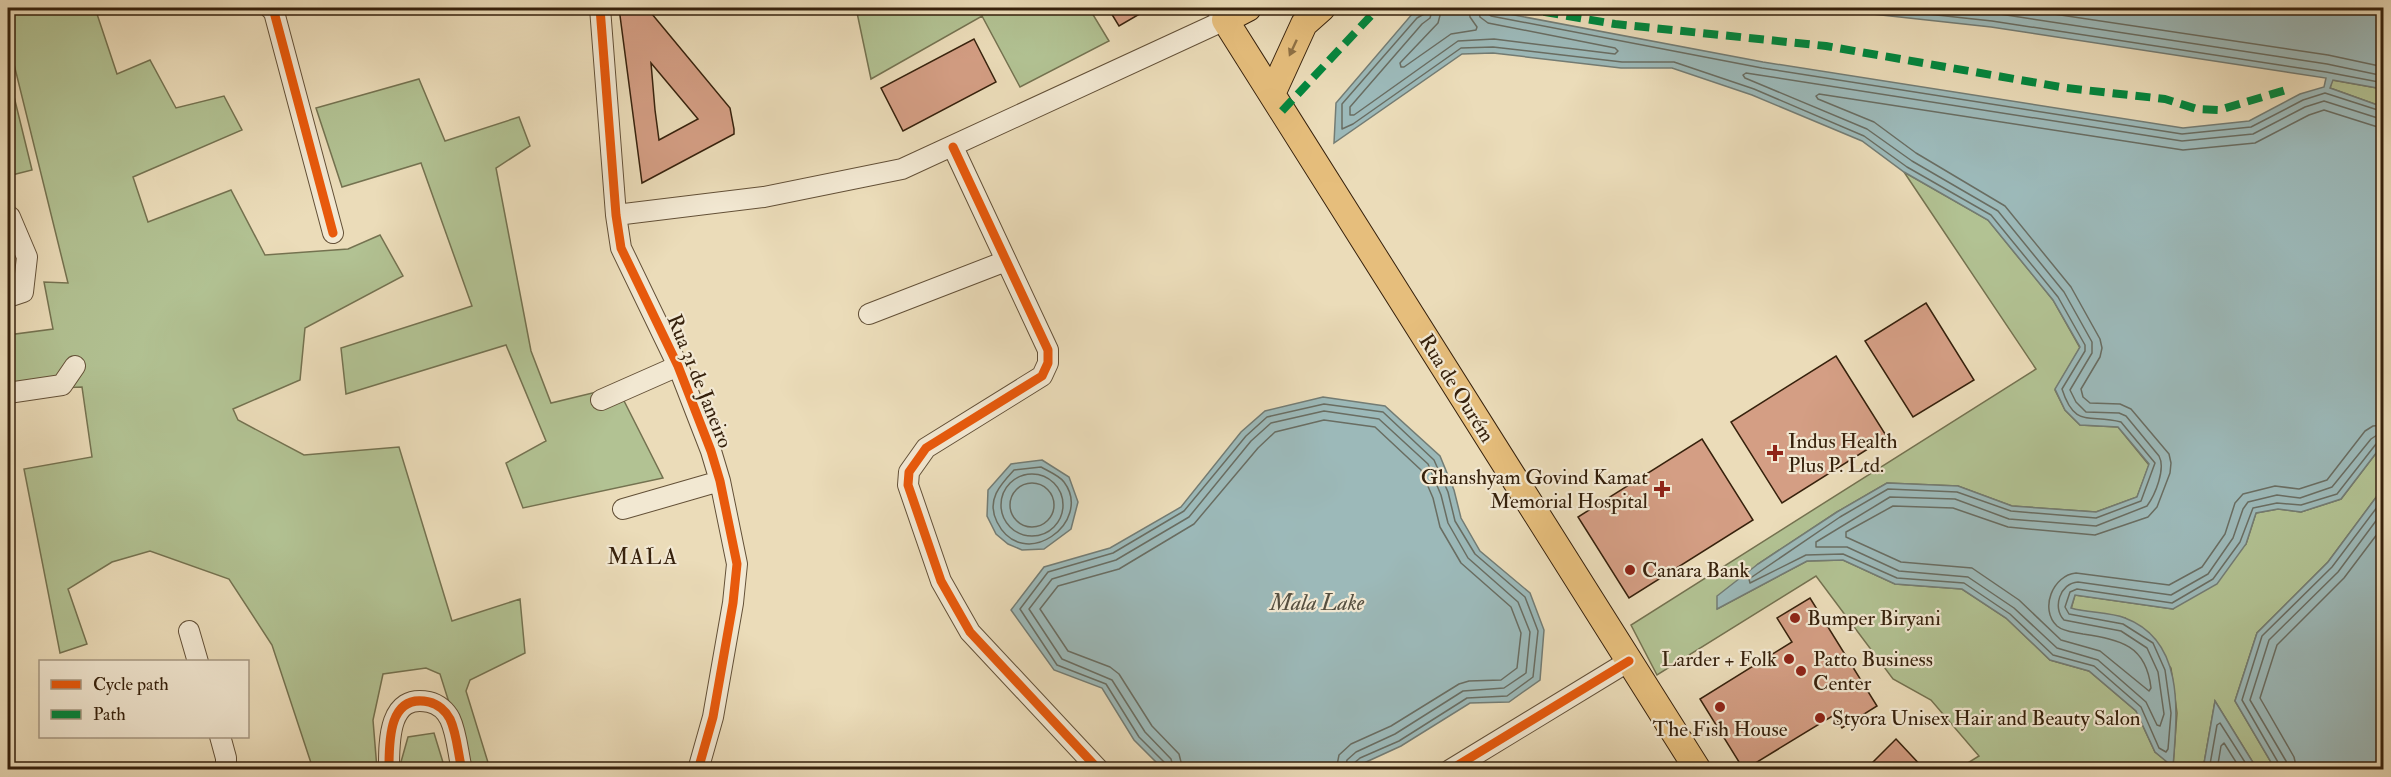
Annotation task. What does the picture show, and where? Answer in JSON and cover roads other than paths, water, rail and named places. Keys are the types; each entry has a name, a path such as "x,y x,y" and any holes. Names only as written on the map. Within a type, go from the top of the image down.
{"main road":[{"path":"1220,14 1248,8"},
{"path":"1272,94 1304,24 1322,8"},
{"name":"Rua de Ourém","path":"1220,14 1698,770"}],"street":[{"path":"270,8 274,12 333,233"},
{"name":"Rua 31 de Janeiro","path":"600,8 616,215 621,248 678,366 711,451 720,482 737,564 734,603 713,717 698,770"},
{"path":"616,215 764,197 902,169 952,147 1220,14"},
{"path":"952,147 1048,350 1048,363 1042,376 926,448 909,472 908,485 941,581 970,632 1099,770"},
{"path":"8,217 27,257 23,292 8,297"},
{"path":"869,314 1006,261"},
{"path":"8,393 62,385 75,366"},
{"path":"601,400 678,366"},
{"path":"623,509 720,482"},
{"path":"189,631 197,660"},
{"path":"1450,770 1629,661"},
{"path":"389,770 389,739 396,714 411,702 420,700 438,704 450,718 462,770"},
{"path":"221,738 226,758 226,770"}],"water":[{"path":"1424,8 1477,8 1763,62 2183,128 2249,121 2300,94 2324,87 2326,78 1991,27 1817,8 2383,8 2383,89 2333,80 2330,88 2383,107 2383,444 2341,499 2301,512 2278,509 2256,513 2246,544 2217,584 2173,609 2075,595 2071,608 2125,618 2145,629 2159,644 2168,661 2176,703 2173,767 2155,752 2136,711 2089,671 2050,660 2006,618 1962,589 1895,584 1843,560 1807,561 1717,609 1717,596 1758,564 1837,512 1887,483 1958,486 2012,506 2096,512 2137,497 2149,464 2118,427 2080,425 2065,410 2055,389 2080,347 2053,300 1988,220 1904,172 1862,141 1752,95 1672,68 1621,68 1493,53 1462,54 1334,143 1336,103 1413,13"},
{"name":"Mala Lake","path":"1323,397 1385,406 1440,456 1454,490 1461,518 1480,551 1530,593 1544,630 1540,680 1509,702 1470,703 1401,746 1355,769 1163,769 1134,740 1102,688 1054,670 1011,610 1044,567 1110,548 1181,507 1241,432 1265,411"},
{"path":"1042,460 1069,477 1078,502 1071,529 1044,549 1022,550 1008,544 996,534 987,516 988,490 1011,464"},
{"path":"2383,488 2383,769 2275,769 2235,701 2257,633 2328,562"},
{"path":"2215,701 2257,769 2203,769"}],"place":[{"name":"Indus Health Plus P. Ltd.","path":"1775,453"},
{"name":"Ghanshyam Govind Kamat Memorial Hospital","path":"1662,489"},
{"name":"Canara Bank","path":"1630,570"},
{"name":"Bumper Biryani","path":"1795,618"},
{"name":"Larder + Folk","path":"1789,659"},
{"name":"Patto Business Center","path":"1801,671"},
{"name":"The Fish House","path":"1720,707"},
{"name":"Styora Unisex Hair and Beauty Salon","path":"1820,718"}],"district":[{"name":"MALA","path":"643,556"}]}
